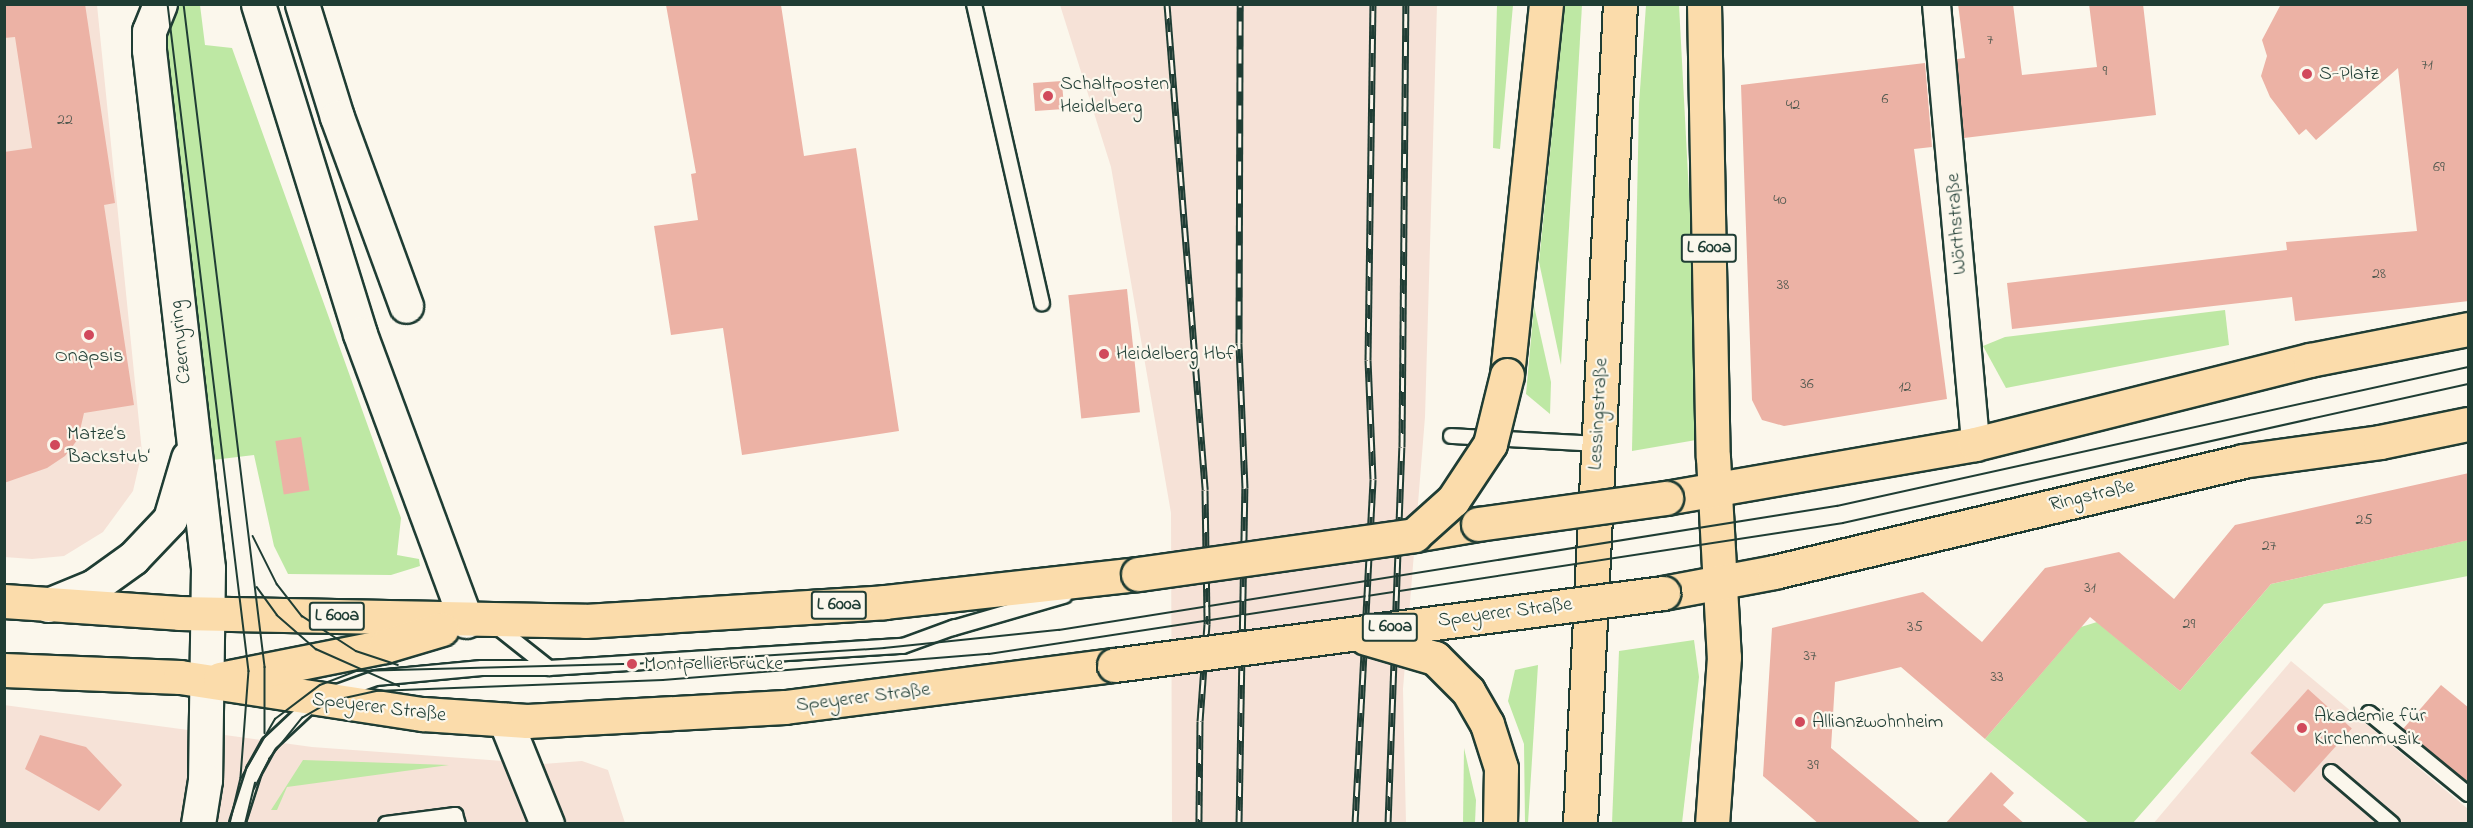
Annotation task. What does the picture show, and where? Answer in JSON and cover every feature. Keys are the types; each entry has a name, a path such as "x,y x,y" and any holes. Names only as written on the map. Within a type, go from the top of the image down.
{"main road":[{"name":"Czernyring","path":"160,4 149,31 149,50 192,445 208,552 206,780 198,824"},
{"path":"207,682 385,646 478,621 360,334 258,4"},
{"path":"302,4 337,117 406,306"},
{"path":"1414,535 1467,482 1490,444 1500,411 1546,4"},
{"name":"Lessingstraße","path":"1580,824 1620,4"},
{"name":"L 600a","path":"4,601 208,614 478,621 585,621 884,602 1138,574 1714,491 1704,4"},
{"path":"1720,818 1724,657 1714,491 1975,444 2310,360 2469,329"},
{"name":"Ringstraße","path":"1718,583 2242,461 2380,442 2469,424"},
{"path":"48,605 120,570 170,519 192,445"},
{"name":"Speyerer Straße","path":"4,670 207,682 316,700 516,721 784,707 1663,593 1718,583"},
{"path":"1340,634 1418,651 1460,680 1487,724 1501,768 1500,824"},
{"path":"516,721 547,824"}],"street":[{"name":"Wörthstraße","path":"1936,4 1975,444"}],"lane":[{"path":"974,4 1042,303"},
{"path":"1451,436 1597,444"},
{"path":"237,824 254,771 269,744 316,700 376,678 482,668 549,668 903,646 954,628 1138,574"},
{"path":"478,621 549,668"},
{"path":"2369,713 2469,794"},
{"path":"2331,772 2392,824"},
{"path":"386,824 455,815 458,824"}],"shaded area":[{"path":"4,5 97,5 142,452 133,491 103,532 64,556 32,559 4,557"},
{"path":"1060,5 1437,5 1425,417 1403,689 1406,823 1172,823 1171,513 1111,167"},
{"path":"2291,661 2468,809 2468,824 2153,824"},
{"path":"4,705 312,747 543,764 582,761 608,770 625,823 5,823"}],"green space":[{"path":"176,5 200,5 205,45 232,48 401,518 397,555 419,559 420,566 391,575 288,574 274,546 254,455 213,460 164,53"},
{"path":"1497,5 1513,5 1500,149 1493,148"},
{"path":"1565,5 1582,5 1561,365 1539,262"},
{"path":"1646,5 1679,5 1702,439 1632,451 1639,104"},
{"path":"1534,306 1551,382 1550,414 1526,394"},
{"path":"2225,310 2229,345 2006,388 1983,346 2005,337"},
{"path":"2468,540 2468,576 2324,604 2133,823 2089,823 1985,739 2081,627 2097,622 2180,691 2271,584"},
{"path":"1694,640 1699,677 1682,823 1612,823 1619,651"},
{"path":"1538,665 1528,823 1525,823 1524,744 1508,701 1515,670"},
{"path":"1464,748 1476,800 1475,823 1463,823"},
{"path":"303,760 449,765 287,787 277,810 271,810"}],"building":[{"path":"4,4 85,4 115,203 104,205 134,405 84,413 78,439 65,456 47,468 4,483 4,152 32,148 15,37 4,38"},
{"path":"1958,4 2013,4 2022,75 2097,67 2089,4 2143,4 2156,115 1964,138 1957,59 1965,58"},
{"path":"2281,4 2469,4 2469,301 2295,321 2292,297 2012,329 2007,283 2287,250 2286,242 2417,231 2398,68 2316,140 2306,129 2299,135 2270,97 2261,76 2267,56 2262,40"},
{"path":"666,5 781,5 804,156 856,148 899,431 742,455 723,328 671,335 654,226 698,220 691,174 696,173"},
{"path":"1925,63 1932,147 1914,149 1947,399 1784,426 1762,420 1752,400 1741,85"},
{"path":"1062,81 1064,109 1035,111 1033,83"},
{"name":"Heidelberg Hbf","path":"1127,289 1140,412 1081,418 1068,295"},
{"path":"301,437 309,490 284,494 275,441"},
{"path":"2469,473 2469,540 2271,584 2180,691 2090,617 1985,739 1901,667 1835,682 1831,748 1922,824 1819,824 1763,776 1772,628 1923,592 1982,642 2045,568 2119,552 2174,599 2235,525"},
{"path":"2441,685 2469,708 2469,783 2403,729"},
{"name":"Akademie für Kirchenmusik","path":"2308,689 2352,728 2294,792 2250,753"},
{"path":"40,735 86,747 122,785 99,811 25,769"},
{"path":"1991,772 2014,793 2003,805 2025,824 1945,824"}],"tram line":[{"path":"168,4 249,671 241,778 230,824"},
{"path":"184,4 265,667 265,733"},
{"path":"241,778 275,719 320,685 356,671 632,664 884,648 1059,630 1837,506 2468,367"},
{"path":"254,789 269,759 302,718 331,701 376,691 663,680 989,654 1843,523 2468,384"},
{"path":"253,536 277,584 302,616 356,651 398,665"},
{"path":"257,587 277,615 316,649 399,686"},
{"path":"245,824 255,783"}],"railway":[{"path":"1167,4 1205,490 1207,624 1200,721 1199,824"},
{"path":"1239,824 1245,488 1239,343 1240,4"},
{"path":"1355,824 1373,479 1368,360 1373,4"},
{"path":"1388,824 1402,447 1406,4"}],"place":[{"name":"S-Platz","path":"2307,74"},
{"name":"Schaltposten Heidelberg","path":"1048,96"},
{"name":"Onapsis","path":"89,335"},
{"name":"Heidelberg Hbf","path":"1104,354"},
{"name":"Matze‘s Backstub‘","path":"55,445"},
{"name":"Montpellierbrücke","path":"632,664"},
{"name":"Allianzwohnheim","path":"1800,722"},
{"name":"Akademie für Kirchenmusik","path":"2302,728"}]}
